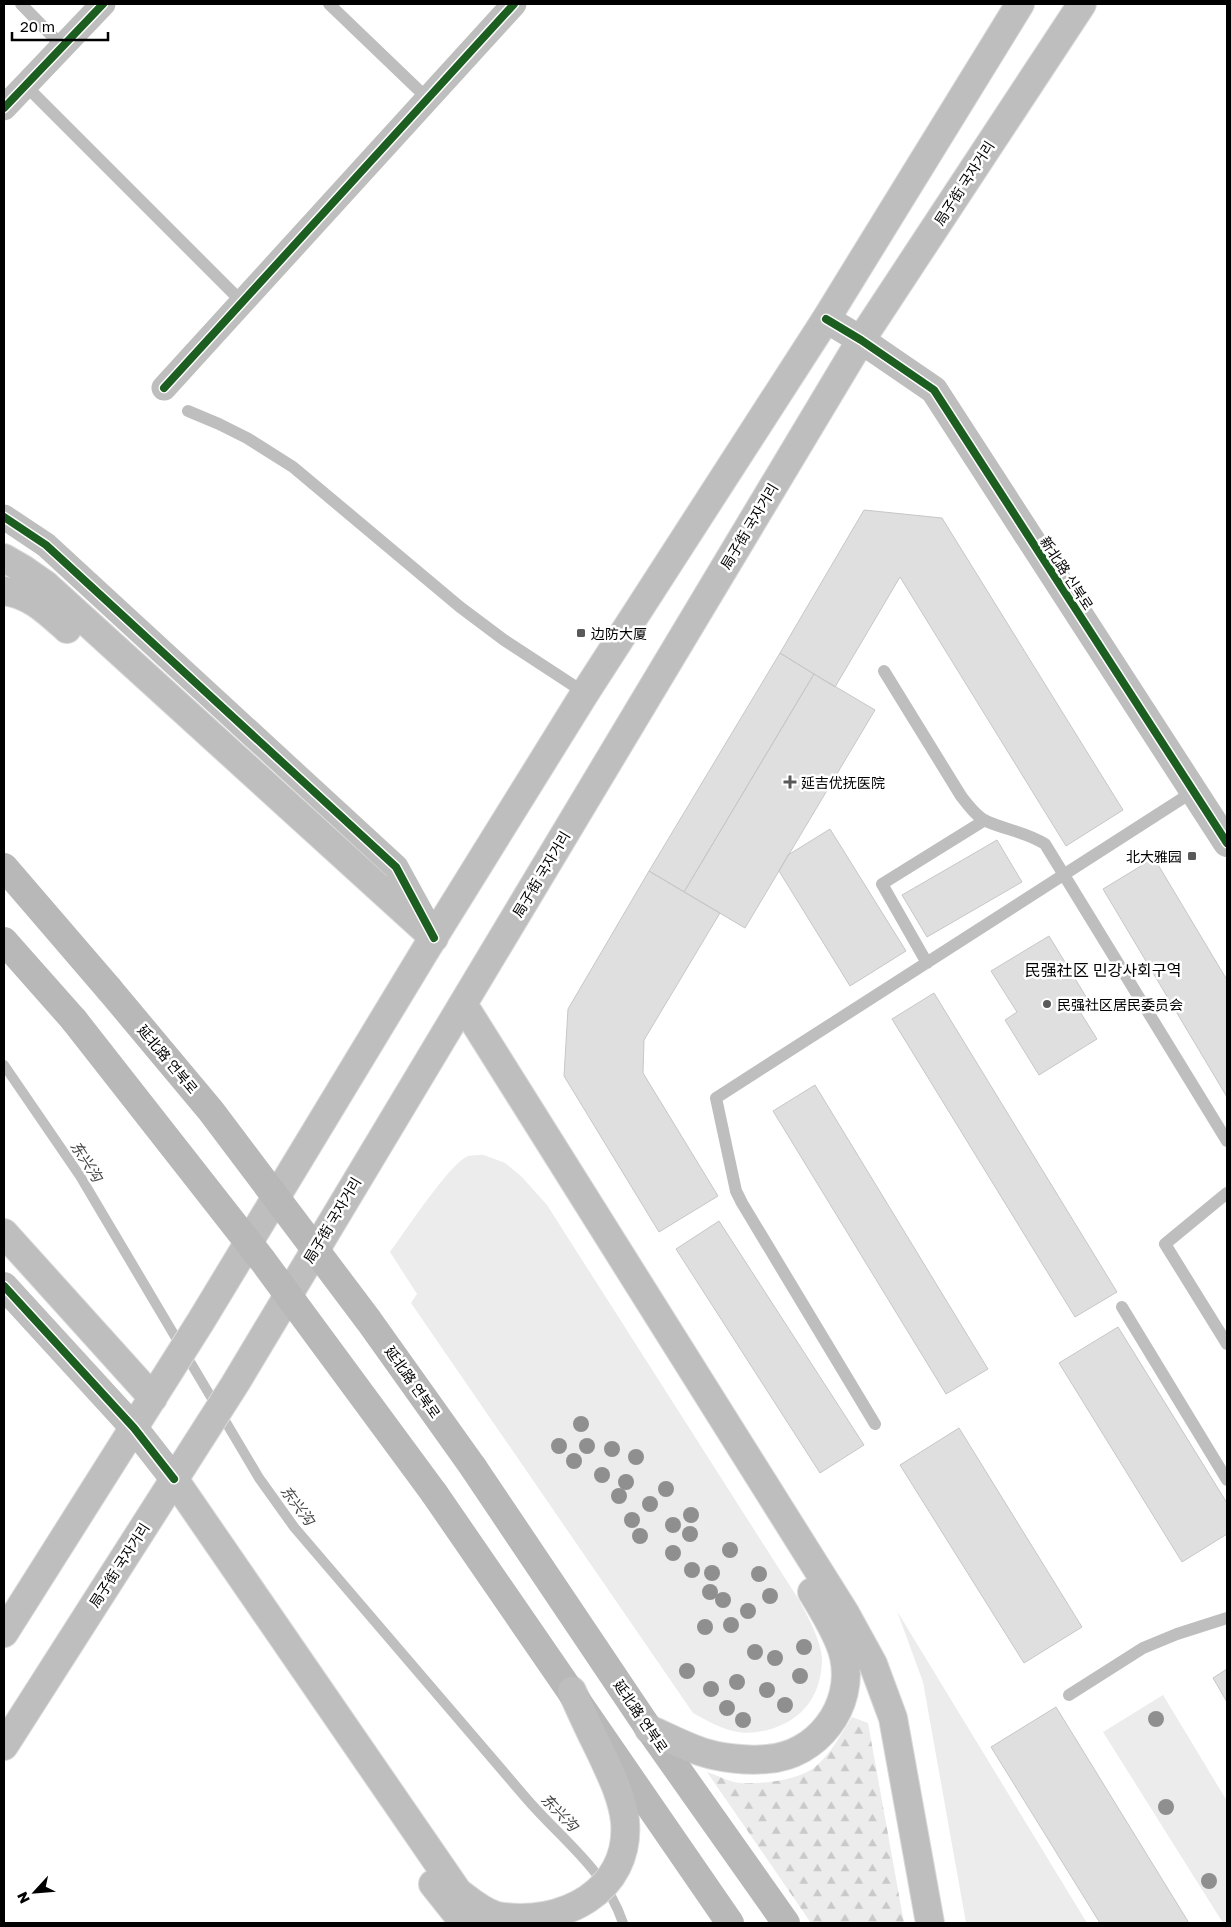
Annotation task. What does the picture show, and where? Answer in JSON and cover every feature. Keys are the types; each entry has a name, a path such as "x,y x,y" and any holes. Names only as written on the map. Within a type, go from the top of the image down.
{"main road":[{"path":"4,1633 134,1428 585,693 826,319 1020,4"},
{"name":"局子街 국자거리","path":"4,1746 234,1384 861,340 1082,4"},
{"name":"新北路 신북로","path":"826,319 861,340 934,390 1227,843"},
{"path":"4,558 46,585 430,944"},
{"path":"4,591 22,595 42,606 430,944"},
{"name":"延北路 연북로","path":"4,867 109,989 210,1111 370,1321 472,1467 649,1729 786,1923"},
{"path":"4,941 74,1020 263,1261 434,1493 730,1923"},
{"path":"459,1010 817,1599 844,1655 846,1670 844,1697 835,1717 819,1736 805,1747 791,1754 767,1759 741,1758 703,1752 649,1729"},
{"path":"459,1010 845,1613 873,1664 893,1718 930,1923"},
{"path":"4,1233 156,1392"},
{"path":"4,1286 134,1428 174,1479 458,1892 478,1907 496,1916 539,1922 566,1916 597,1894 610,1880 619,1864 625,1840 624,1820 615,1782 572,1691"},
{"path":"174,1479 219,1568 436,1887 464,1923"}],"street":[{"path":"4,108 103,4"},
{"path":"164,388 514,4"},
{"path":"4,517 46,546 396,867 430,944"}],"lane":[{"path":"21,4 62,46"},
{"path":"329,4 428,99"},
{"path":"25,86 242,302"},
{"path":"188,412 219,424 247,438 293,467 460,607 504,640 585,693"},
{"path":"884,671 961,796 974,811 985,820 1031,836 1045,844 1227,1141"},
{"path":"875,1424 736,1191 716,1098 1194,791"},
{"path":"927,963 882,884 985,820"},
{"path":"1227,1193 1165,1244 1227,1344"},
{"path":"1122,1307 1227,1480"},
{"path":"1069,1695 1143,1648 1177,1634 1227,1618"}],"green space":[{"path":"484,1155 505,1163 521,1176 547,1205 799,1600 810,1621 820,1645 822,1660 818,1685 808,1705 791,1720 780,1726 768,1730 742,1733 720,1727 693,1713 411,1303 417,1294 390,1252 450,1172 468,1156"},
{"path":"897,1611 1087,1923 966,1923 923,1682"},
{"path":"1163,1695 1227,1801 1227,1923 1223,1923 1103,1732"},
{"path":"852,1717 868,1723 904,1923 811,1923 707,1772 740,1783 769,1782 798,1776 815,1767 826,1756"}],"building":[{"path":"864,510 942,518 1123,810 1066,846 900,577 835,687 780,653"},
{"path":"780,653 814,674 684,892 649,871"},
{"name":"延吉优抚医院","path":"814,674 875,710 745,928 684,892"},
{"path":"830,829 906,951 850,986 779,871 788,855"},
{"path":"997,840 1022,882 927,937 902,895"},
{"path":"1154,858 1227,980 1227,1097 1103,889"},
{"path":"649,871 720,913 644,1040 643,1073 718,1196 659,1232 564,1076 568,1009"},
{"name":"民强社区居民委员会","path":"1049,936 1088,1000 1077,1007 1097,1039 1039,1075 1005,1020 1017,1012 991,971"},
{"path":"934,993 1117,1292 1075,1317 892,1019"},
{"path":"815,1085 988,1369 946,1394 773,1111"},
{"path":"719,1221 864,1445 820,1473 676,1249"},
{"path":"1118,1327 1227,1503 1227,1534 1182,1562 1059,1363"},
{"path":"959,1428 1082,1627 1024,1663 900,1465"},
{"path":"1227,1669 1227,1702 1213,1678"},
{"path":"1056,1707 1189,1923 1100,1923 991,1747"}],"waterway":[{"name":"东兴沟","path":"4,1065 80,1176 259,1478 294,1527 539,1813 594,1871 605,1886 623,1923"}],"cycle path":[{"path":"4,108 103,4"},
{"path":"164,388 514,4"},
{"path":"826,319 861,340 934,390 1227,843"},
{"path":"4,517 46,545 396,867 434,938"},
{"path":"4,1286 134,1428 174,1479"}],"place":[{"name":"边防大厦","path":"581,633"},
{"name":"延吉优抚医院","path":"790,782"},
{"name":"北大雅园","path":"1192,856"},
{"name":"民强社区居民委员会","path":"1047,1004"}],"district":[{"name":"民强社区 민강사회구역","path":"1103,970"}]}
